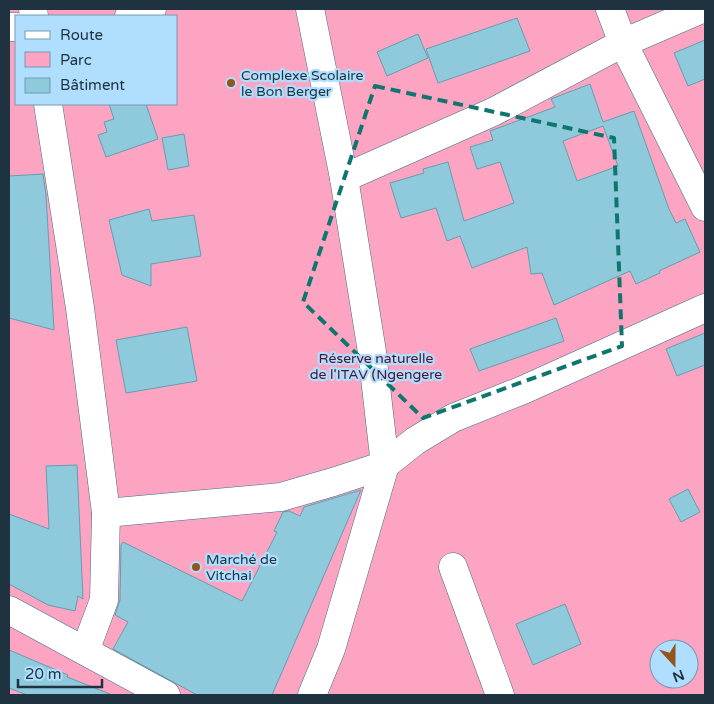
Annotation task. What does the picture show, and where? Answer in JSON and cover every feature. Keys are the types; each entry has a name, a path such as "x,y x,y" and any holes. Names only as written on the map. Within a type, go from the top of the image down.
{"street":[{"path":"132,15 152,9"},
{"path":"310,9 344,178 372,352 385,465 331,650 312,695"},
{"path":"610,9 623,43 705,207"},
{"path":"344,178 493,112 623,43 702,9"},
{"path":"48,105 80,308 106,513 104,600 85,651"},
{"path":"106,513 281,497 385,465 415,441 453,418 523,390 705,308"},
{"path":"453,566 500,695"},
{"path":"9,610 166,695"}],"highlighted area":[{"path":"375,86 614,138 622,346 423,418 303,302"}],"green space":[{"name":"Réserve naturelle de l'ITAV (Ngengere","path":"9,9 705,9 705,695 9,695"}],"building":[{"path":"517,18 530,51 438,83 426,49"},
{"path":"418,34 428,58 387,76 377,52"},
{"path":"705,40 705,79 688,86 674,53"},
{"path":"590,84 603,122 634,111 669,209 676,223 685,219 700,252 636,284 630,271 554,305 542,273 531,274 527,247 472,268 460,236 447,241 436,208 401,218 390,183 424,173 423,169 448,162 464,221 514,203 500,162 477,169 470,147 493,140 490,131 555,107 551,99","holes":["603,126 618,166 577,181 563,141"]},
{"path":"109,105 146,105 158,139 106,157 98,135 107,132 104,122 114,119"},
{"path":"184,134 189,166 168,170 162,138"},
{"path":"43,174 46,195 54,330 9,318 9,176"},
{"path":"149,209 152,221 194,215 201,256 151,264 151,286 122,275 109,220"},
{"path":"556,318 564,341 479,371 470,349"},
{"path":"187,327 197,381 126,393 116,340"},
{"path":"705,333 705,365 677,376 666,349"},
{"path":"77,465 83,599 78,596 75,611 48,605 9,584 9,514 49,529 46,466"},
{"path":"688,489 700,512 681,522 669,499"},
{"path":"361,490 272,695 197,695 113,649 128,622 115,615 120,600 121,545 123,542 242,601 277,532 274,531 283,512 289,511 300,516 304,507"},
{"path":"565,604 581,644 533,665 516,624"},
{"path":"9,650 110,695 27,695 9,688"}],"place":[{"name":"Complexe Scolaire le Bon Berger","path":"231,83"},
{"name":"Marché de Vitchai","path":"196,567"}]}
